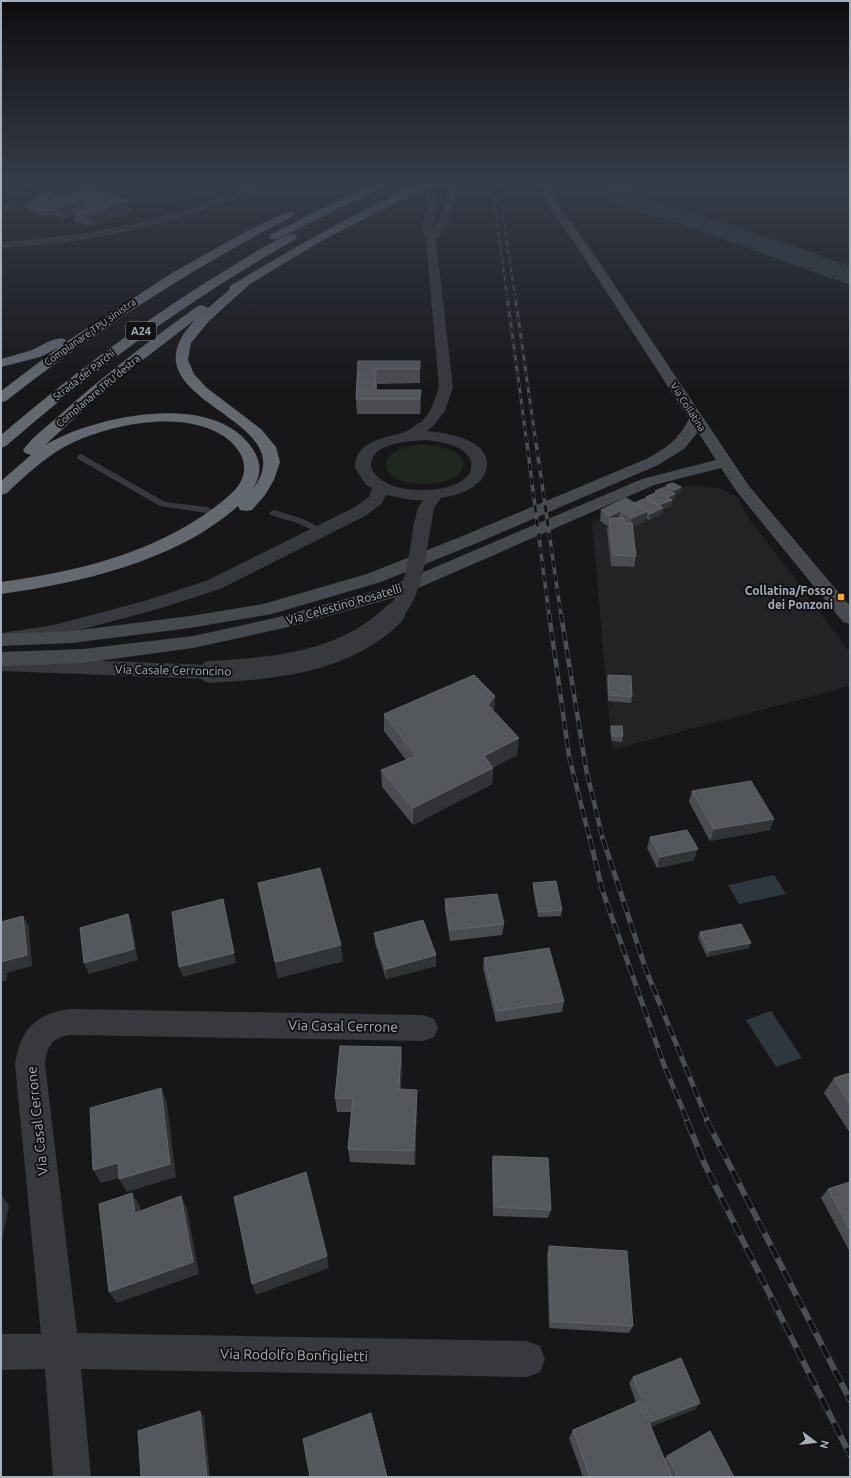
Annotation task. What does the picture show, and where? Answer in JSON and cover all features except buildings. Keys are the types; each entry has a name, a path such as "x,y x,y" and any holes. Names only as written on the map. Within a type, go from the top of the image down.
{"highway":[{"name":"Complanare TPU sinistra","path":"1,398 55,356 160,285 216,252"},
{"name":"Strada dei Parchi","path":"31,401 74,367 150,312 248,252"},
{"name":"Strada dei Parchi","path":"1,443 91,368 159,318 236,268 265,252"},
{"name":"Complanare TPU destra","path":"1,478 80,405 176,327 218,298 296,252"},
{"path":"1,602 45,595 79,587 155,561 222,526 239,513 255,496 270,470 272,463 269,449 260,438 193,382 186,373 181,359 184,344 194,328 246,282"},
{"path":"1,363 51,347 76,333 125,301 160,285"},
{"path":"1,490 38,456 66,440 102,426 139,419 187,420 217,427 235,436 248,451 252,464 251,474 247,483 233,502 206,522 184,535 132,557 96,569 50,580 1,588"}],"street":[{"path":"409,436 428,424 438,412 446,387 432,252"},
{"name":"Via Collatina","path":"585,252 724,462 743,488 850,618"},
{"path":"438,412 448,430 458,441"},
{"name":"Via Celestino Rosatelli","path":"1,640 72,637 190,622 265,610 374,578 629,473 677,447 688,436 696,420"},
{"path":"426,435 458,441 470,448 478,456 480,466 477,475 468,484 453,490 435,494 403,494 381,487 368,478 362,467 365,456 374,447 390,440 409,436 426,435"},
{"name":"Via Celestino Rosatelli","path":"629,473 684,463 724,462"},
{"name":"Via Celestino Rosatelli","path":"1,660 82,656 193,642 277,624 393,592 612,497 667,476 724,462"},
{"name":"Via Celestino Rosatelli","path":"667,476 693,476 743,488"},
{"path":"1,640 54,631 151,605 213,585 361,511 376,499 381,487"},
{"name":"Via Casale Cerroncino","path":"1,664 210,672 275,668 311,661 342,651 370,635 398,609 409,588 416,563 426,508 435,494"},
{"name":"Via Casal Cerrone","path":"72,1477 61,1351 30,1064 32,1049 38,1037 45,1030 56,1023 71,1022 424,1028"},
{"name":"Via Rodolfo Bonfiglietti","path":"1,1352 61,1351 527,1359"}],"lane":[{"path":"81,457 163,504 207,510"},
{"path":"274,513 300,521 322,531"}],"shaded area":[{"path":"758,252 810,252 850,266 850,285"},
{"path":"419,444 441,447 456,453 462,457 464,463 462,470 457,476 450,480 432,484 406,482 399,480 390,474 386,466 386,462 391,454 407,447"},
{"path":"679,486 719,488 738,497 747,516 850,652 850,686 612,750 592,522"},
{"path":"774,875 786,894 739,904 728,885"},
{"path":"771,1011 802,1058 776,1067 746,1020"}],"railway":[{"path":"501,252 507,296"},
{"path":"508,252 515,296"},
{"path":"507,295 526,437"},
{"path":"515,295 535,437"},
{"path":"526,436 549,615"},
{"path":"535,436 561,615"},
{"path":"549,614 569,756 590,840"},
{"path":"561,614 586,769 603,840"},
{"path":"590,839 602,889 664,1065 688,1122"},
{"path":"603,839 646,970 708,1122"},
{"path":"687,1121 705,1165 850,1455"},
{"path":"707,1121 850,1400"}],"place":[{"name":"Collatina/Fosso dei Ponzoni","path":"841,597"}]}
